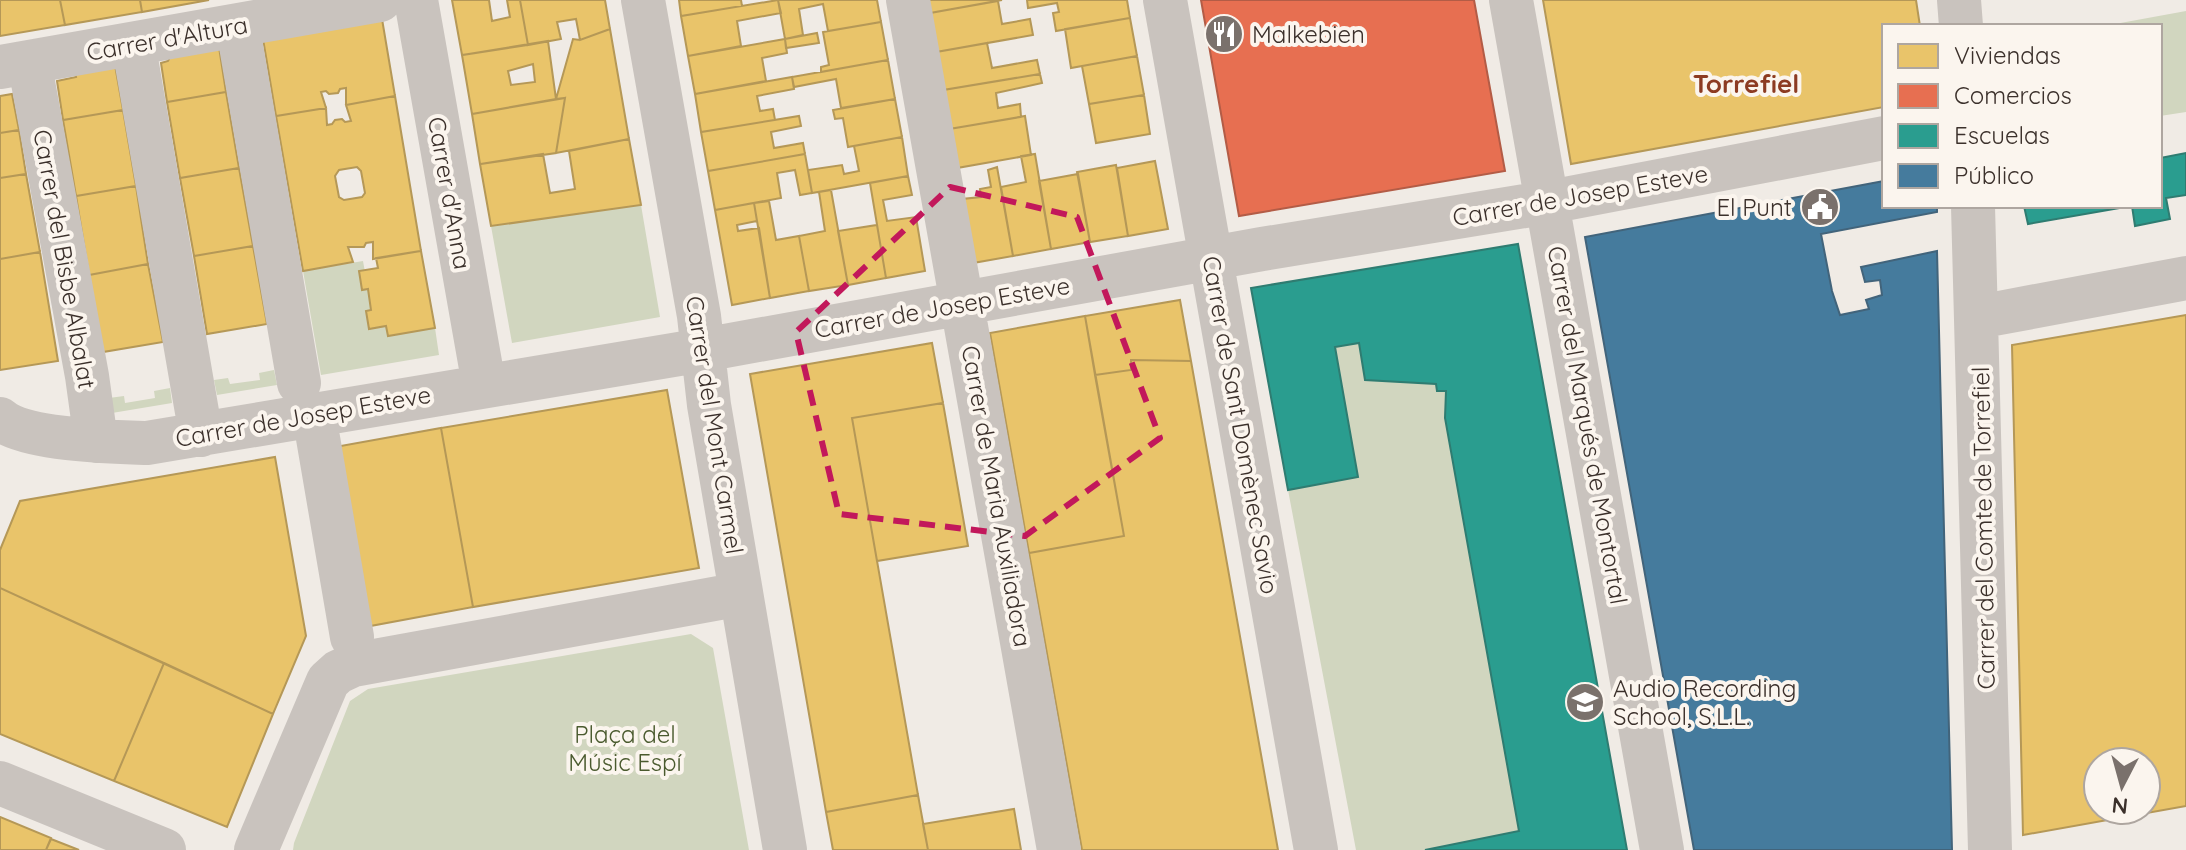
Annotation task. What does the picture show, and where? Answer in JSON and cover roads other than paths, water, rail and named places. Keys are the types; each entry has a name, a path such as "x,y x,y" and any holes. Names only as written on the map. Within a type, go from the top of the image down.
{"street":[{"name":"Carrer d'Altura","path":"16,72 380,0"},
{"name":"Carrer d'Anna","path":"416,0 484,385"},
{"name":"Carrer del Mont Carmel","path":"643,0 785,850"},
{"name":"Carrer de Maria Auxiliadora","path":"908,0 1059,850"},
{"name":"Carrer de Sant Domènec Savio","path":"1165,0 1316,850"},
{"name":"Carrer del Marqués de Montortal","path":"1511,0 1662,850"},
{"path":"1959,0 1961,24"},
{"path":"240,40 299,383"},
{"path":"136,59 201,435"},
{"name":"Carrer del Bisbe Albalat","path":"16,72 87,376 96,441"},
{"name":"Carrer de Josep Esteve","path":"10,433 147,443 201,435 1549,202 1882,138"},
{"name":"Carrer del Comte de Torrefiel","path":"1973,208 1990,850"},
{"path":"1978,317 2186,278"},
{"path":"318,438 352,637"},
{"path":"256,850 328,681 338,672 353,665 741,594"},
{"path":"0,783 164,850"}],"place":[{"name":"Malkebien","path":"1224,34"},
{"name":"El Punt","path":"1820,207"},
{"name":"Audio Recording School, S.L.L.","path":"1585,702"}],"district":[{"name":"Torrefiel","path":"1746,83"}],"park label":[{"name":"Plaça del Músic Espí","path":"625,748"}]}
